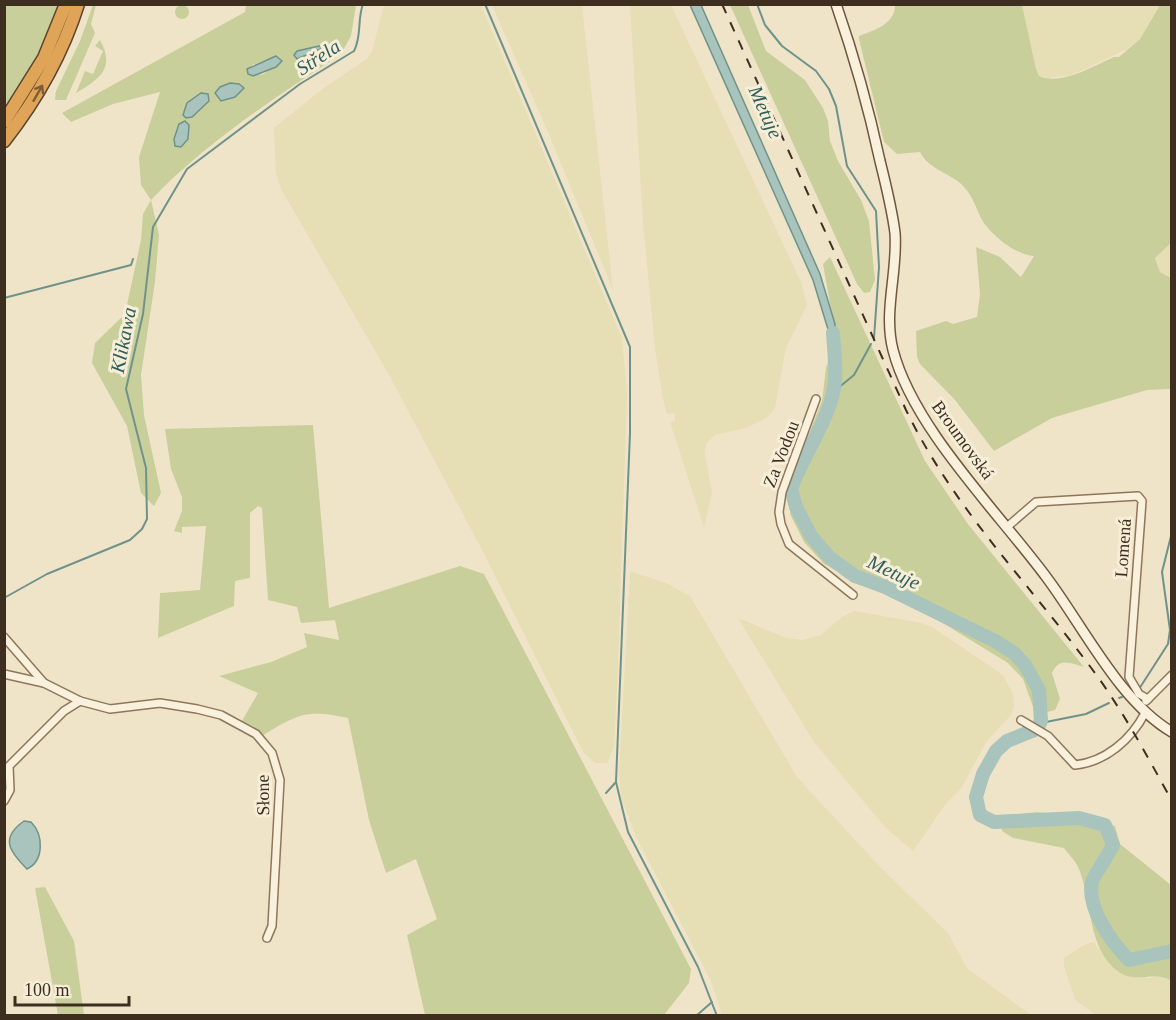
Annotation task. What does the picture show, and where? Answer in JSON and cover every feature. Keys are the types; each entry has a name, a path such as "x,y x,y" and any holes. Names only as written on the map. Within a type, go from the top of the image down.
{"highway":[{"path":"4,122 41,65 66,4"},
{"path":"4,141 32,104 49,73 78,4"}],"main road":[{"name":"Broumovská","path":"836,4 863,82 892,217 895,243 890,328 893,350 908,387 928,424 1007,526 1142,711 1172,732"}],"street":[{"name":"Za Vodou","path":"816,399 782,492 779,512 781,524 784,535 796,550 853,595"},
{"name":"Lomená","path":"1007,526 1036,502 1138,496 1142,501 1130,677 1139,694 1148,699"},
{"name":"Słone","path":"4,637 44,683"},
{"name":"Słone","path":"4,674 44,683 80,701 110,709 160,703 221,715 245,726 266,745 277,762 281,792 272,926 267,938"},
{"path":"1021,720 1048,736 1075,765 1085,764 1101,758 1125,742 1148,699 1172,675"},
{"path":"4,801 10,790 9,766 64,711 80,701"}],"shaded area":[{"path":"384,5 481,5 622,338 627,393 618,666 614,747 607,763 595,763 583,752 482,550 388,373 281,189 276,173 274,128 321,90 368,58 372,52"},
{"path":"492,5 582,5 613,290 548,132"},
{"path":"630,5 671,5 801,282 807,305 786,348 775,408 765,419 746,428 715,435 706,444 705,454 712,493 704,527 670,422 675,421 675,413 667,414 655,349 643,222"},
{"path":"1022,5 1160,5 1140,39 1127,49 1072,75 1048,78 1039,76 1036,69"},
{"path":"1171,243 1171,278 1160,272 1155,258"},
{"path":"630,571 666,583 690,596 797,777 880,867 948,933 967,968 1031,1015 722,1015 711,981 636,837 621,797 619,773"},
{"path":"854,611 922,623 932,627 1003,675 1013,694 1014,706 1011,715 986,742 962,787 945,805 913,851 885,827 814,742 738,618 786,638 803,640 821,635 842,617"},
{"path":"1093,942 1111,965 1148,978 1161,976 1171,981 1171,1015 1095,1015 1075,999 1064,966 1064,958"}],"green space":[{"path":"4,5 59,5 36,62 4,114"},
{"path":"93,5 96,5 91,24 95,33 66,100 55,100 56,91 80,41"},
{"path":"182,5 187,7 189,12 187,17 182,19 177,17 175,12 177,7"},
{"path":"246,5 356,5 351,36 341,54 242,122 172,179 151,200 141,185 139,157 160,92 113,104 71,122 62,113 245,12","holes":["275,56 281,61 264,74 253,76 248,74 252,65"]},
{"path":"730,5 748,5 766,51 805,80 823,108 828,121 830,141 838,161 861,200 869,221 875,280 870,292 864,293 857,284"},
{"path":"895,5 1022,5 1039,76 1057,79 1077,74 1114,57 1119,57 1140,39 1160,5 1171,5 1171,243 1155,258 1160,272 1171,278 1171,389 1147,390 1052,418 994,451 955,400 920,364 917,357 916,331 946,321 953,324 977,317 980,294 976,247 1000,257 1021,277 1034,256 1015,250 997,237 983,222 965,188 928,162 920,152 897,154 884,142 859,36 888,22"},
{"path":"100,40 105,50 106,66 98,78 76,93 85,71 93,74 103,51 95,46"},
{"path":"151,200 159,235 155,282 141,375 144,415 161,493 154,506 141,493 127,426 92,363 95,343 125,314 141,240 143,214"},
{"path":"830,257 925,461 968,524 1084,667 1065,662 1055,668 1052,673 1060,699 1055,710 1036,715 1023,679 1008,663 928,614 824,564 804,542 790,514 799,458 822,401 826,368 836,338 823,264"},
{"path":"313,425 329,608 460,566 484,574 691,969 689,983 664,1015 425,1015 407,935 437,919 416,859 386,873 369,820 348,718 322,714 303,715 262,736 253,726 242,721 258,693 219,676 271,662 307,647 304,633 339,640 335,620 301,623 297,607 268,600 262,508 258,506 250,513 250,578 235,581 234,606 158,638 160,593 200,590 206,526 182,527 182,533 174,531 182,511 182,497 171,469 165,429"},
{"path":"1037,812 1091,818 1115,826 1120,844 1171,885 1171,981 1159,977 1125,975 1108,962 1095,937 1078,867 1064,848 1013,838 1002,831 1001,816"},
{"path":"45,887 74,941 84,1015 58,1015 35,888"}],"water":[{"path":"690,5 701,5 820,274 835,324 834,349 813,280"},
{"path":"319,46 323,48 297,59 294,55 297,51"},
{"path":"276,56 282,61 276,67 253,76 248,74 247,69"},
{"path":"230,83 239,84 244,88 235,97 221,101 215,93 220,87"},
{"path":"201,93 208,94 209,101 192,117 186,118 183,115 187,103"},
{"path":"185,121 189,125 188,139 181,147 175,146 174,139 179,124"},
{"path":"24,821 31,822 40,840 37,860 27,869 10,845 12,833"}],"waterway":[{"name":"Klikawa","path":"4,598 47,574 130,540 142,529 147,519 146,468 126,389 143,314 153,227 187,169 300,84 354,51 358,40 363,4"},
{"path":"485,4 630,347 630,433 616,782 628,832 698,967 717,1016"},
{"path":"757,4 765,25 782,46 816,71 829,89 836,106 847,166 876,211 879,267 874,338"},
{"path":"4,298 131,265 133,259"},
{"name":"Metuje","path":"833,333 835,368 833,393 823,421 791,489 796,507 811,536 830,558 855,576 885,587 995,641 1014,653 1025,665 1039,690 1041,721 1037,729 1007,741 996,751 983,774 976,797 980,815 994,822 1079,818 1105,825 1113,845 1093,879 1091,892 1102,924 1129,960 1172,951"},
{"path":"832,393 854,375 871,344"},
{"path":"1139,689 1168,644 1170,630 1162,572 1172,532"},
{"path":"1041,723 1086,714 1109,703"},
{"path":"606,793 616,782"},
{"path":"696,1016 712,1002"}],"railway":[{"path":"722,4 906,410 925,445 945,479 991,542 1101,681 1133,731 1172,801"}],"water label":[{"name":"Střela","path":"318,57"}]}
